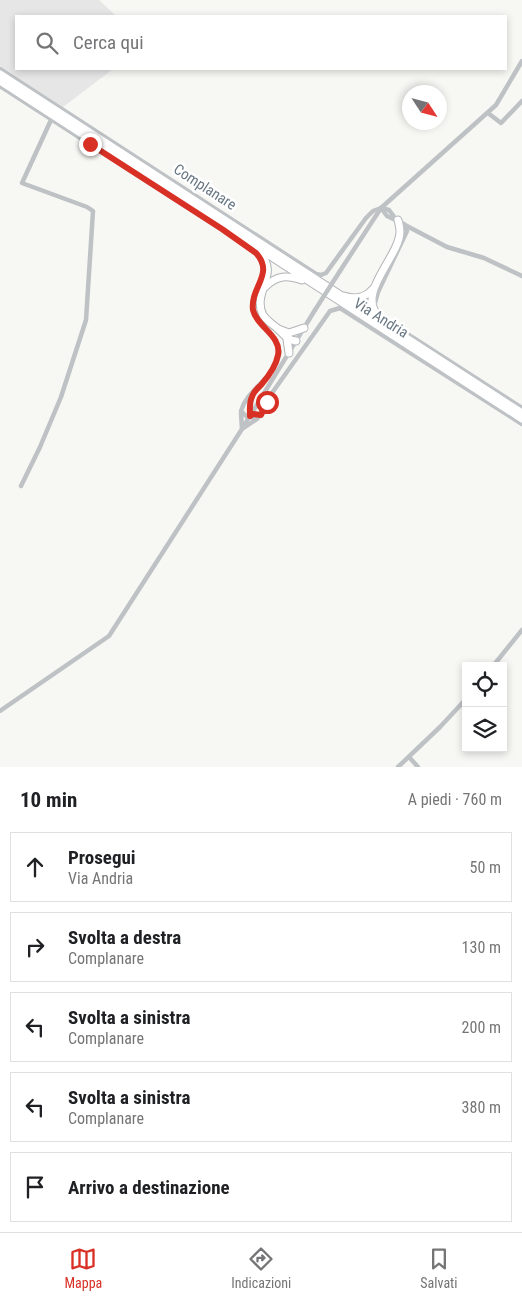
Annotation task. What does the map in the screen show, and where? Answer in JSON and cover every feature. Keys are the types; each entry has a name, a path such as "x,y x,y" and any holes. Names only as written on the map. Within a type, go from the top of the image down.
{"highway":[{"path":"0,74 522,413"},
{"path":"0,81 522,419"},
{"path":"397,332 374,312 371,299 375,287 398,242 400,233 399,221"},
{"path":"235,233 238,238 266,259 269,268 260,300 262,313 269,322 296,341"},
{"path":"263,289 271,280 280,276 290,276 314,284"},
{"path":"328,287 352,298 363,297 375,287"},
{"path":"288,336 304,328"},
{"path":"288,336 289,352"}],"street":[{"path":"0,711 109,636 381,208 488,113 500,99 522,61"},
{"name":"Complanare","path":"0,69 316,274 321,275 326,272 366,218 373,211 381,208"},
{"name":"Complanare","path":"0,86 222,229 256,253 260,258 264,274 253,298 253,308 257,321 276,342 278,355 271,372 245,402 241,411"},
{"path":"488,113 501,123 522,101"},
{"path":"21,486 40,448 61,397 86,320 93,211 87,207 22,183 51,120"},
{"path":"389,199 389,210"},
{"path":"381,208 389,210 399,221"},
{"path":"381,208 386,216"},
{"path":"374,218 386,216 399,221 447,247 484,258 522,276"},
{"name":"Via Andria","path":"399,221 407,231 375,301 379,314 522,408"},
{"name":"Via Andria","path":"261,415 272,392 330,311 340,308 522,424"},
{"name":"Complanare","path":"250,416 250,402 253,393"},
{"path":"250,402 258,404"},
{"path":"241,411 244,416 261,415"},
{"path":"241,411 242,429"},
{"path":"242,429 261,415"},
{"path":"250,416 257,419"},
{"path":"496,662 522,630"},
{"path":"398,767 440,728 462,703"},
{"path":"409,757 418,767"}],"shaded area":[{"path":"0,0 99,0 115,15 15,15 15,70 112,70 63,107 0,66"}],"route":[{"path":"90,144 222,229 256,253 260,258 264,274 253,298 253,308 257,321 276,342 278,355 271,372 253,393 250,416 253,414 261,415 267,402"}]}
